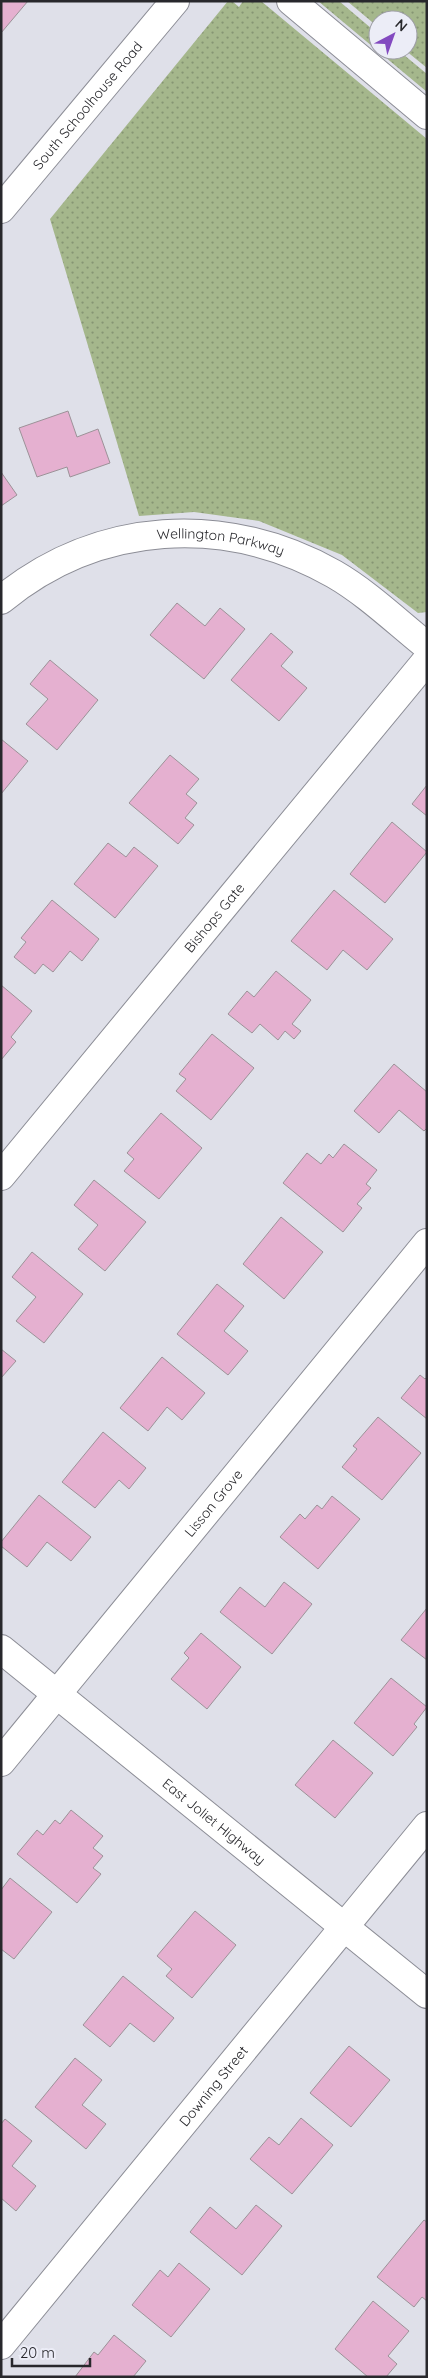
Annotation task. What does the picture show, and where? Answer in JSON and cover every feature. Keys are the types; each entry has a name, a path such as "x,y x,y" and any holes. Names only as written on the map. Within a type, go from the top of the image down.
{"street":[{"name":"South Schoolhouse Road","path":"1,209 175,1"},
{"path":"291,1 427,115"},
{"name":"Wellington Parkway","path":"1,600 18,586 52,565 87,549 127,539 174,532 215,534 254,541 301,557 336,575 427,646"},
{"name":"Bishops Gate","path":"1,1176 427,660"},
{"name":"Lisson Grove","path":"1,1762 427,1243"},
{"name":"East Joliet Highway","path":"1,1649 427,1994"},
{"name":"Downing Street","path":"1,2345 427,1826"}],"green space":[{"path":"228,1 232,1 239,7 243,1 261,1 427,139 427,612 418,613 342,555 259,521 194,512 139,516 50,219"},
{"path":"318,1 339,1 368,26 368,43"},
{"path":"347,1 427,1 427,68 417,60 418,10 368,10 368,19"},
{"path":"389,60 410,60 427,74 427,92"}],"building":[{"path":"1,1 28,1 1,33"},
{"path":"68,411 77,437 98,429 110,463 70,477 67,467 37,477 19,428"},
{"path":"1,472 17,495 1,506"},
{"path":"177,603 205,626 220,608 245,629 204,679 150,635"},
{"path":"271,633 293,652 281,666 307,688 279,721 231,680"},
{"path":"50,660 98,700 57,750 26,724 48,699 30,684"},
{"path":"1,739 28,761 1,794"},
{"path":"170,755 199,779 186,794 197,803 185,818 194,825 178,844 129,803"},
{"path":"427,785 427,816 412,804"},
{"path":"392,822 427,852 385,903 350,874"},
{"path":"108,843 126,857 134,847 158,866 115,918 74,884"},
{"path":"334,890 393,939 367,970 343,950 327,970 291,941"},
{"path":"52,900 99,939 82,961 70,951 53,972 43,964 35,974 14,957 26,942 21,938"},
{"path":"276,971 311,1000 292,1024 301,1031 294,1039 285,1031 278,1040 260,1024 252,1033 228,1014 247,991 254,997"},
{"path":"1,985 32,1011 11,1037 16,1042 1,1060"},
{"path":"212,1034 254,1068 211,1120 176,1091 186,1079 179,1074"},
{"path":"394,1064 427,1092 427,1128 424,1131 399,1110 379,1133 354,1111"},
{"path":"161,1113 202,1148 159,1199 124,1171 134,1159 127,1153"},
{"path":"344,1144 377,1170 366,1184 371,1188 357,1204 362,1208 343,1232 283,1183 307,1153 321,1164 329,1154 333,1158"},
{"path":"94,1180 146,1222 105,1271 78,1249 98,1225 74,1205"},
{"path":"281,1217 323,1252 284,1299 243,1264"},
{"path":"32,1252 83,1294 44,1343 16,1321 36,1297 12,1277"},
{"path":"217,1284 244,1306 224,1331 248,1351 228,1375 177,1334"},
{"path":"1,1349 16,1361 1,1378"},
{"path":"162,1357 205,1393 182,1420 167,1407 148,1431 120,1408"},
{"path":"420,1375 425,1379 427,1377 427,1419 401,1398"},
{"path":"378,1417 421,1453 382,1500 342,1467 357,1449 353,1446"},
{"path":"103,1432 146,1468 129,1489 119,1480 95,1508 62,1482"},
{"path":"39,1495 91,1537 71,1561 47,1542 27,1567 1,1546 1,1542"},
{"path":"332,1496 360,1519 318,1569 280,1537 300,1514 305,1519 317,1505 322,1509"},
{"path":"284,1582 312,1604 272,1654 220,1612 240,1587 265,1607"},
{"path":"427,1608 427,1660 401,1640"},
{"path":"201,1633 241,1667 207,1709 171,1679 189,1658 184,1653"},
{"path":"391,1678 427,1707 414,1724 417,1727 393,1756 354,1723"},
{"path":"333,1740 373,1773 335,1818 295,1785"},
{"path":"71,1810 103,1836 93,1848 103,1856 93,1868 101,1874 77,1903 17,1854 37,1830 43,1835 55,1820 60,1824"},
{"path":"10,1878 52,1912 14,1959 1,1949 1,1890"},
{"path":"195,1911 236,1945 192,1998 166,1976 172,1969 157,1956"},
{"path":"123,1976 174,2018 154,2042 130,2023 110,2047 83,2025"},
{"path":"349,2046 390,2080 351,2127 310,2093"},
{"path":"75,2058 102,2080 82,2105 106,2124 86,2149 35,2107"},
{"path":"301,2118 333,2145 292,2194 250,2159 269,2137 279,2145"},
{"path":"5,2119 32,2141 12,2166 36,2186 16,2211 1,2198 1,2124"},
{"path":"256,2205 282,2226 242,2275 190,2232 210,2207 236,2229"},
{"path":"424,2220 427,2222 427,2301 422,2297 414,2307 377,2277"},
{"path":"179,2263 210,2289 171,2337 132,2305 160,2270 168,2277"},
{"path":"373,2301 409,2331 388,2356 397,2364 386,2377 368,2377 335,2349"},
{"path":"114,2335 146,2361 133,2377 75,2377 94,2352 98,2355"}]}
